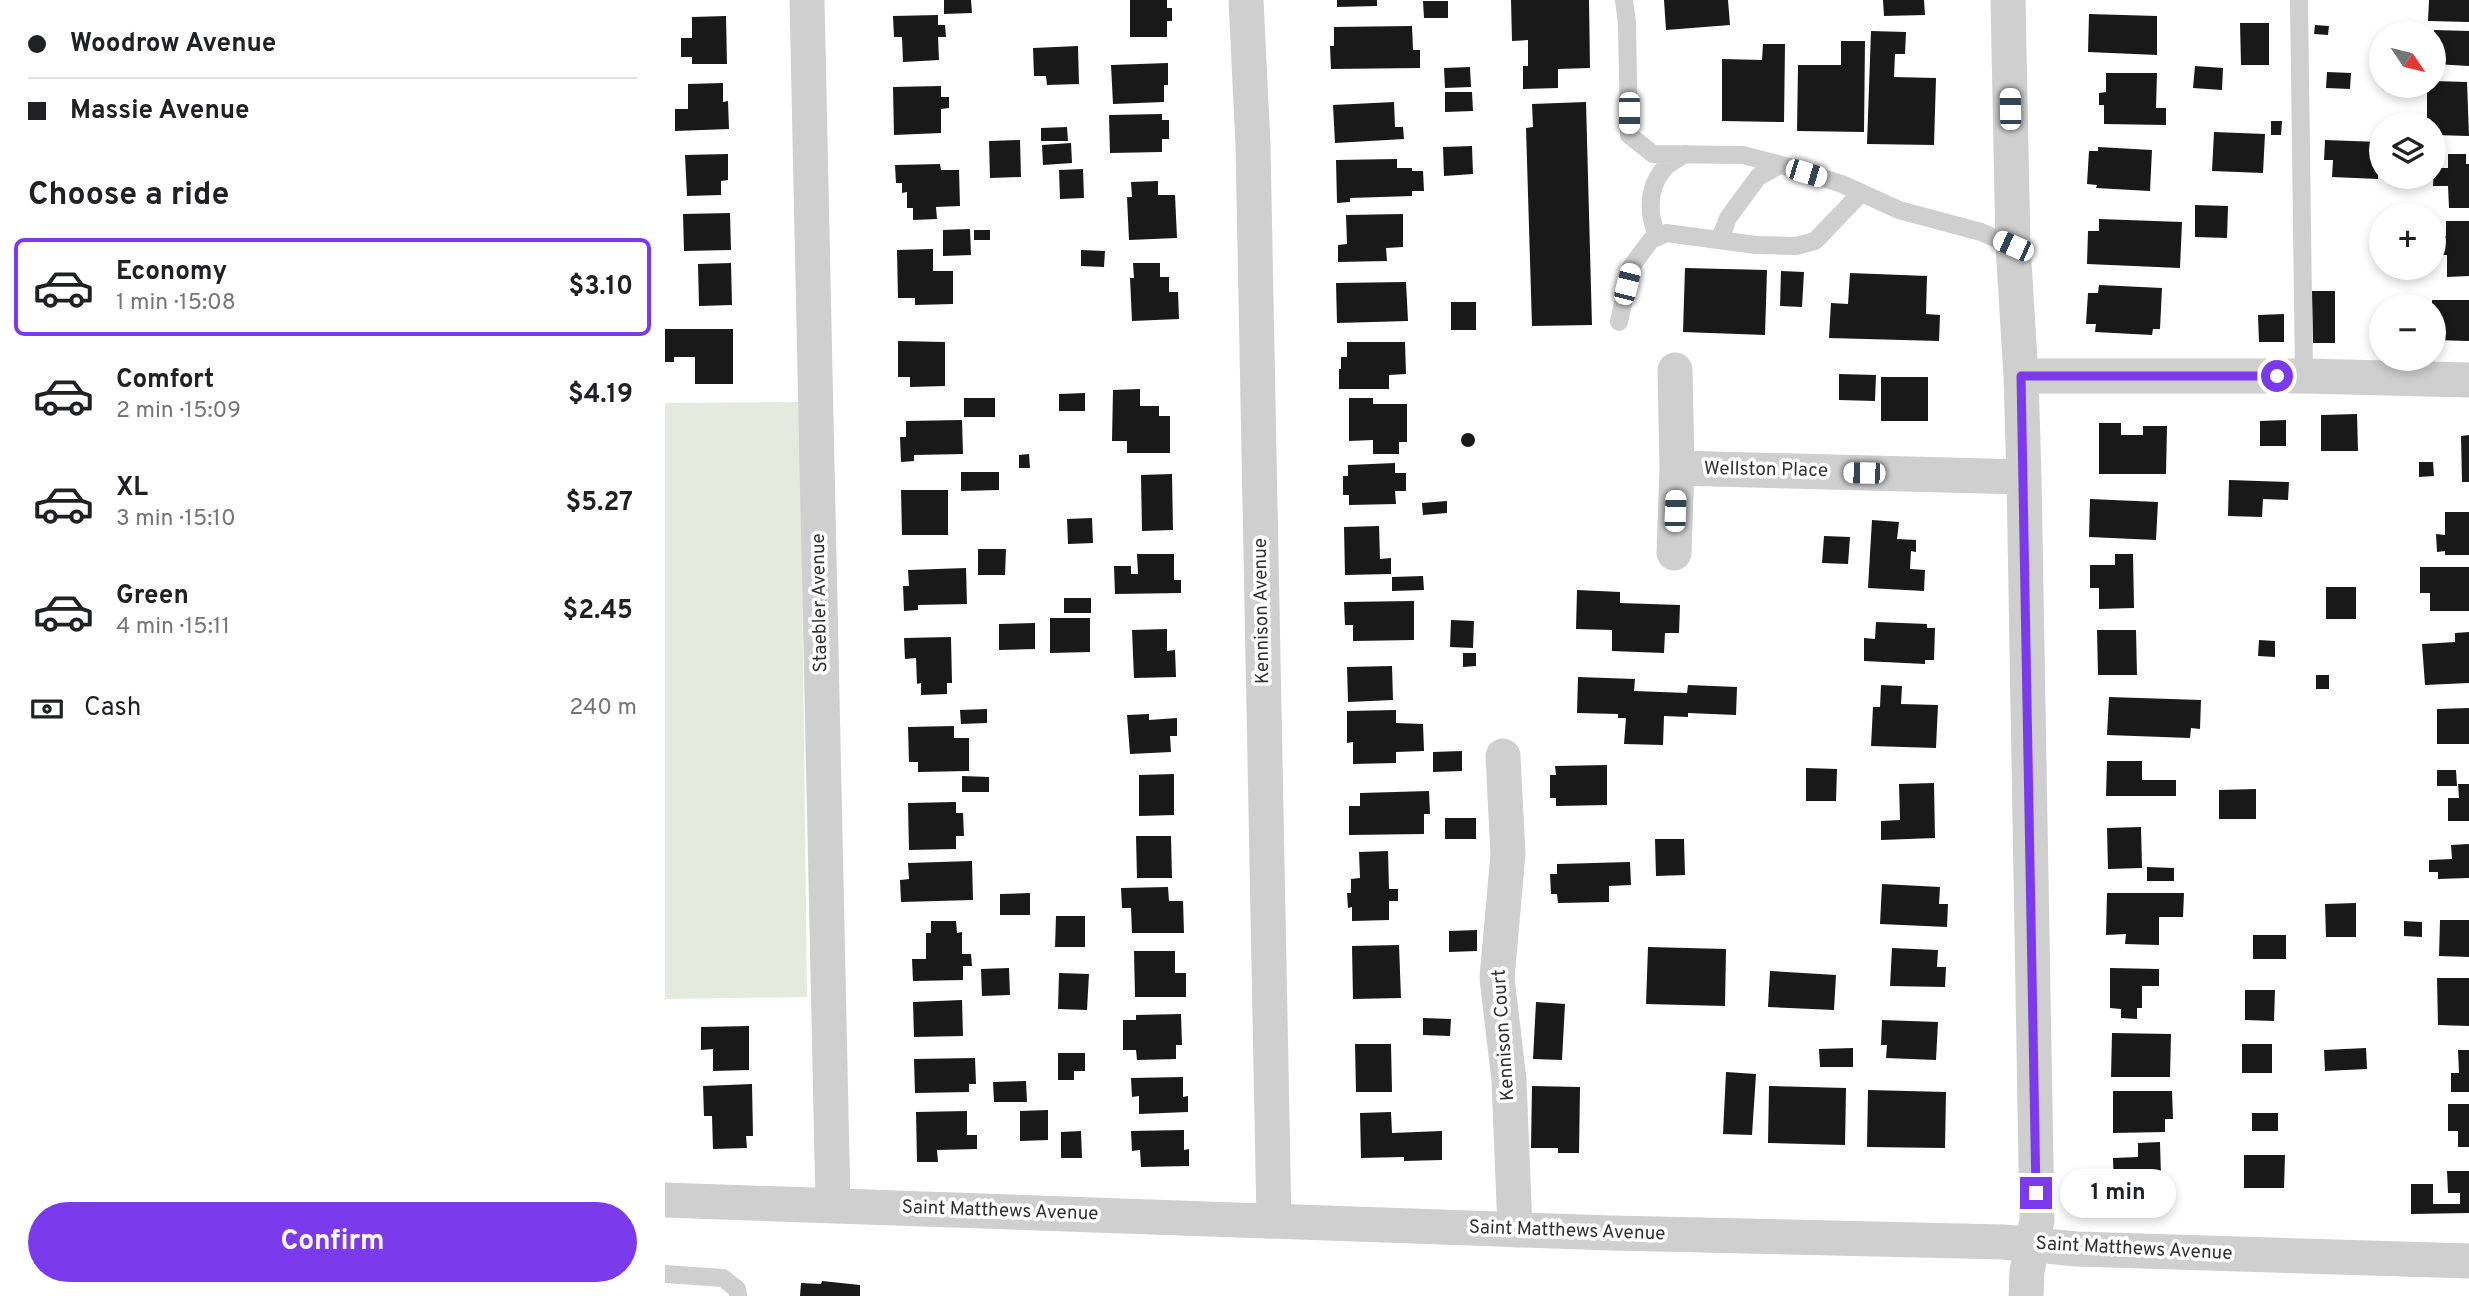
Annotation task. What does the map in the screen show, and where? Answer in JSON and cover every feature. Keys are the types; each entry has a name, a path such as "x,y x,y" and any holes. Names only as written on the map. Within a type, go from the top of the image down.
{"street":[{"name":"Staebler Avenue","path":"807,0 833,1205"},
{"name":"Kennison Avenue","path":"1246,0 1253,145 1274,1221"},
{"path":"2008,0 2013,246 2024,477 2037,1220 2027,1271 2026,1296"},
{"path":"1674,553 1677,468 1675,370"},
{"path":"2021,376 2304,376 2469,380"},
{"name":"Wellston Place","path":"1677,468 2024,477"},
{"name":"Kennison Court","path":"1503,756 1508,854 1497,978 1509,1080 1515,1230"},
{"name":"Saint Matthews Avenue","path":"665,1199 1515,1230 2003,1241 2090,1250 2469,1261"}],"lane":[{"path":"1624,0 1627,23 1629,135 1653,154 1743,155 1842,184 1899,210 1982,232 2013,246"},
{"path":"2299,0 2304,376"},
{"path":"1658,237 1651,222 1650,198 1662,170 1685,154"},
{"path":"1720,239 1728,218 1758,177 1780,165"},
{"path":"1619,322 1631,267 1651,240 1666,233 1756,245 1795,246 1815,240 1861,193"},
{"path":"665,1274 723,1278 737,1289 739,1296"}],"shaded area":[{"path":"800,402 807,997 665,999 665,403"}],"building":[{"path":"944,0 971,0 972,13 944,14"},
{"path":"1130,0 1167,0 1167,8 1172,8 1172,21 1167,21 1167,37 1130,37"},
{"path":"1337,0 1377,0 1377,6 1337,7"},
{"path":"1511,0 1589,0 1590,68 1558,69 1558,88 1523,89 1523,66 1528,66 1528,40 1512,41"},
{"path":"1664,0 1728,0 1730,25 1666,30"},
{"path":"1883,0 1924,0 1925,15 1884,16"},
{"path":"2429,0 2469,0 2469,22 2428,21"},
{"path":"1423,1 1448,1 1448,18 1424,18"},
{"path":"2089,14 2157,16 2157,55 2088,52"},
{"path":"938,15 938,25 945,25 946,37 938,37 939,60 903,62 902,37 894,37 893,16"},
{"path":"726,16 727,64 692,64 692,57 681,57 681,38 692,38 692,17"},
{"path":"2240,23 2269,23 2269,65 2241,65"},
{"path":"2315,25 2329,26 2328,35 2314,34"},
{"path":"1412,26 1413,50 1420,50 1420,68 1331,69 1330,46 1334,46 1334,27"},
{"path":"2447,30 2469,31 2469,66 2447,65"},
{"path":"1871,31 1906,32 1905,54 1895,54 1894,77 1936,78 1934,145 1867,144"},
{"path":"1841,41 1865,41 1864,132 1797,131 1798,65 1841,65"},
{"path":"1763,44 1785,44 1784,122 1722,121 1722,59 1762,60"},
{"path":"1078,46 1079,84 1047,85 1046,76 1034,76 1033,48"},
{"path":"1168,63 1168,85 1164,85 1164,102 1113,104 1111,65"},
{"path":"2195,66 2223,68 2222,90 2193,88"},
{"path":"1470,67 1471,87 1445,88 1444,68"},
{"path":"2327,72 2351,73 2350,89 2326,88"},
{"path":"2106,73 2157,73 2156,108 2166,108 2166,125 2104,124 2104,105 2099,105 2099,93 2106,92"},
{"path":"2447,81 2467,82 2469,136 2446,135 2446,112 2427,112 2427,98 2447,98"},
{"path":"723,83 723,102 728,101 729,129 675,131 675,109 688,109 688,84"},
{"path":"941,86 941,97 949,97 949,108 941,109 941,133 894,135 893,87"},
{"path":"1445,92 1472,92 1473,111 1445,112"},
{"path":"1394,102 1395,127 1403,127 1404,139 1335,143 1333,105"},
{"path":"1586,102 1592,325 1532,326 1526,128 1533,127 1532,104"},
{"path":"1162,114 1162,120 1169,120 1169,139 1162,139 1162,152 1110,153 1109,115"},
{"path":"2271,121 2282,121 2281,135 2271,135"},
{"path":"1067,127 1068,141 1041,141 1041,128"},
{"path":"2214,132 2265,134 2263,173 2212,171"},
{"path":"1020,140 1021,177 990,178 989,141"},
{"path":"2325,140 2369,142 2369,179 2332,177 2333,160 2324,160"},
{"path":"1071,143 1072,163 1043,165 1042,145"},
{"path":"1472,146 1473,174 1444,176 1443,147"},
{"path":"2098,147 2152,150 2150,191 2096,188 2097,185 2087,184 2089,151 2098,151"},
{"path":"728,154 728,180 721,181 721,195 687,196 685,155"},
{"path":"2448,154 2466,154 2466,164 2469,164 2469,208 2449,208 2446,186"},
{"path":"1397,159 1397,168 1423,171 1424,191 1412,191 1412,196 1350,198 1350,202 1337,203 1336,160"},
{"path":"940,164 941,170 959,170 960,206 936,207 937,219 913,220 913,208 907,208 907,192 902,193 902,183 896,183 895,165"},
{"path":"1083,169 1084,198 1060,199 1059,170"},
{"path":"1158,181 1158,195 1175,195 1177,238 1129,240 1127,197 1132,197 1131,182"},
{"path":"2195,205 2228,206 2227,238 2195,237"},
{"path":"730,213 731,250 684,251 683,214"},
{"path":"1403,214 1403,247 1386,248 1387,261 1338,262 1338,245 1347,244 1346,215"},
{"path":"2099,219 2182,222 2180,268 2087,264 2088,231 2099,231"},
{"path":"2446,221 2469,221 2469,276 2447,277"},
{"path":"970,229 971,255 943,256 943,230"},
{"path":"974,230 990,230 990,240 974,240"},
{"path":"933,249 933,271 953,271 953,304 915,305 915,298 898,298 897,250"},
{"path":"1081,250 1105,251 1104,267 1081,266"},
{"path":"731,263 732,305 699,306 698,264"},
{"path":"1133,263 1160,263 1160,277 1169,277 1169,292 1178,292 1179,319 1132,321 1130,278 1134,278"},
{"path":"1685,268 1767,270 1765,335 1683,332"},
{"path":"1781,271 1804,272 1802,307 1780,306"},
{"path":"1850,273 1927,276 1926,314 1940,315 1939,341 1829,338 1831,303 1848,304"},
{"path":"1406,282 1408,321 1337,323 1336,283"},
{"path":"2099,285 2162,288 2160,329 2153,329 2152,335 2095,332 2096,324 2086,324 2088,293 2098,293"},
{"path":"2312,291 2335,291 2335,343 2313,343"},
{"path":"2446,300 2469,300 2469,341 2446,340"},
{"path":"1451,302 1476,302 1476,330 1451,330"},
{"path":"2284,314 2284,342 2259,342 2258,315"},
{"path":"665,329 733,329 733,384 695,384 695,357 674,357 674,362 665,362"},
{"path":"898,341 945,342 945,386 910,387 910,377 898,377"},
{"path":"1347,342 1405,342 1406,374 1389,375 1389,389 1339,389 1341,357 1347,357"},
{"path":"1839,374 1876,375 1875,401 1839,400"},
{"path":"1881,377 1928,377 1928,421 1881,421"},
{"path":"1140,389 1140,406 1159,406 1159,416 1170,416 1170,453 1127,453 1127,441 1112,441 1113,390"},
{"path":"1085,393 1085,411 1059,411 1059,394"},
{"path":"964,398 995,398 995,417 964,417"},
{"path":"1349,398 1373,398 1373,404 1407,404 1407,442 1399,442 1399,454 1373,454 1373,440 1349,441"},
{"path":"2357,414 2358,451 2321,451 2321,415"},
{"path":"962,420 963,454 914,455 914,461 901,462 900,437 906,437 906,421"},
{"path":"2286,420 2286,446 2260,446 2260,421"},
{"path":"2099,423 2121,423 2121,435 2143,435 2143,426 2167,426 2166,474 2099,474"},
{"path":"1468,433 1473,435 1473,445 1468,447 1463,445 1461,440 1463,435"},
{"path":"2469,435 2469,482 2462,482 2461,436"},
{"path":"1029,454 1030,468 1019,468 1019,455"},
{"path":"2419,462 2433,462 2434,476 2419,477"},
{"path":"1395,463 1395,473 1406,473 1406,491 1395,491 1396,504 1349,505 1349,495 1343,495 1343,476 1348,476 1348,465"},
{"path":"961,472 999,472 999,490 961,491"},
{"path":"1172,474 1173,530 1142,531 1141,475"},
{"path":"2229,480 2289,482 2288,500 2263,499 2262,517 2228,516"},
{"path":"901,490 948,490 948,535 902,535"},
{"path":"2090,499 2158,502 2156,540 2089,537"},
{"path":"1447,501 1447,513 1423,515 1422,503"},
{"path":"2445,512 2469,512 2469,555 2445,555 2445,551 2437,552 2436,534 2445,535"},
{"path":"1092,518 1093,543 1068,544 1067,519"},
{"path":"1872,520 1899,522 1897,539 1916,540 1916,552 1911,551 1910,569 1925,570 1924,591 1868,588"},
{"path":"1379,526 1380,559 1391,558 1391,574 1345,575 1344,527"},
{"path":"1824,536 1850,537 1848,564 1822,563"},
{"path":"978,549 1006,549 1005,575 978,575"},
{"path":"1137,554 1174,554 1174,580 1181,580 1181,593 1115,594 1114,566 1131,566 1131,574 1138,574"},
{"path":"2115,554 2133,554 2134,608 2099,609 2099,588 2090,588 2090,565 2115,565"},
{"path":"2420,567 2469,567 2469,611 2430,611 2430,593 2420,593"},
{"path":"966,568 967,604 918,605 918,610 904,611 903,586 909,586 908,570"},
{"path":"1423,576 1424,590 1392,591 1392,577"},
{"path":"2326,587 2356,587 2356,619 2326,619"},
{"path":"1577,590 1620,592 1620,603 1680,605 1679,633 1665,633 1664,653 1612,651 1612,630 1576,629"},
{"path":"1064,598 1091,598 1091,613 1064,613"},
{"path":"1414,601 1414,640 1353,641 1353,625 1345,625 1344,602"},
{"path":"1050,618 1090,618 1090,652 1050,653"},
{"path":"1451,620 1474,621 1473,648 1450,647"},
{"path":"1876,622 1927,624 1927,628 1935,628 1934,660 1925,660 1925,664 1864,661 1864,638 1875,639"},
{"path":"1035,623 1035,649 999,650 999,624"},
{"path":"1167,629 1167,651 1175,650 1176,677 1134,678 1132,630"},
{"path":"2097,630 2136,630 2137,675 2098,675"},
{"path":"2469,632 2469,683 2425,685 2422,644 2455,642 2455,633"},
{"path":"951,637 952,683 947,683 947,694 921,695 921,683 917,684 916,658 905,659 904,638"},
{"path":"2259,640 2275,641 2275,657 2258,656"},
{"path":"1463,653 1476,653 1476,666 1463,667"},
{"path":"1392,666 1393,700 1348,702 1347,667"},
{"path":"2316,675 2329,675 2329,689 2316,689"},
{"path":"1578,677 1635,679 1634,691 1687,693 1688,685 1737,687 1736,715 1688,713 1688,717 1664,716 1663,745 1624,744 1626,718 1618,718 1618,714 1577,713"},
{"path":"1881,685 1902,686 1901,704 1938,705 1936,748 1871,746 1873,707 1880,707"},
{"path":"2109,697 2201,700 2200,729 2191,728 2190,738 2107,735"},
{"path":"2469,708 2469,744 2437,744 2437,709"},
{"path":"987,709 987,723 961,724 960,710"},
{"path":"1396,710 1396,723 1423,724 1424,751 1396,752 1396,763 1353,764 1353,742 1347,743 1347,711"},
{"path":"1149,714 1149,720 1177,718 1177,736 1170,736 1171,752 1130,754 1127,715"},
{"path":"954,726 954,738 969,738 969,771 918,772 918,762 909,762 908,727"},
{"path":"1462,751 1462,771 1433,772 1433,752"},
{"path":"2107,761 2142,761 2142,780 2176,780 2176,796 2106,796"},
{"path":"1607,765 1607,805 1556,806 1556,798 1550,798 1550,775 1556,775 1555,766"},
{"path":"1806,768 1837,769 1836,801 1806,801"},
{"path":"2437,770 2456,770 2457,786 2437,786"},
{"path":"1174,774 1174,815 1139,816 1139,775"},
{"path":"962,776 989,777 989,792 962,792"},
{"path":"1934,783 1935,838 1881,840 1881,821 1900,820 1899,784"},
{"path":"2458,784 2469,784 2469,821 2448,821 2448,798 2459,798"},
{"path":"2256,789 2256,819 2219,819 2219,790"},
{"path":"1429,791 1430,814 1424,814 1424,834 1349,835 1349,806 1360,806 1360,793"},
{"path":"956,802 956,813 963,813 964,836 956,836 956,849 909,850 908,803"},
{"path":"1445,818 1476,818 1476,839 1445,839"},
{"path":"2141,827 2142,868 2108,869 2107,828"},
{"path":"1136,836 1171,836 1172,878 1137,878"},
{"path":"1655,839 1684,839 1685,875 1656,876"},
{"path":"2469,844 2469,878 2438,879 2438,872 2429,872 2429,860 2452,859 2451,845"},
{"path":"1388,851 1389,889 1398,889 1398,901 1389,901 1389,920 1352,921 1352,907 1348,908 1347,893 1351,893 1351,879 1360,878 1359,852"},
{"path":"972,861 973,900 901,902 900,880 909,879 908,863"},
{"path":"1630,862 1631,885 1609,886 1609,902 1558,903 1557,894 1551,894 1550,874 1557,874 1557,864"},
{"path":"2147,867 2174,868 2174,881 2147,881"},
{"path":"1882,884 1940,887 1939,904 1948,904 1947,927 1880,924"},
{"path":"1168,887 1169,901 1183,901 1184,933 1132,933 1131,908 1122,908 1121,888"},
{"path":"1030,893 1030,915 1000,915 1000,894"},
{"path":"2107,893 2184,893 2183,917 2159,917 2159,945 2125,944 2126,934 2106,935"},
{"path":"2356,903 2356,937 2326,937 2325,904"},
{"path":"1056,916 1085,916 1085,947 1055,947"},
{"path":"2440,920 2469,920 2469,957 2439,956"},
{"path":"931,921 956,921 957,933 962,932 962,954 971,954 972,966 963,966 963,980 913,981 912,959 926,959 926,933 931,933"},
{"path":"2404,921 2422,922 2422,937 2404,936"},
{"path":"1477,930 1477,951 1449,952 1449,931"},
{"path":"2253,935 2286,935 2286,959 2253,959"},
{"path":"1399,945 1401,998 1353,999 1352,946"},
{"path":"1648,947 1726,949 1725,1006 1646,1004"},
{"path":"1892,948 1938,950 1937,967 1946,967 1945,987 1890,986"},
{"path":"1134,951 1175,951 1175,973 1186,973 1186,997 1135,997"},
{"path":"1009,968 1010,995 982,996 981,969"},
{"path":"2110,968 2159,969 2159,986 2142,986 2142,1008 2137,1008 2137,1019 2121,1018 2121,1009 2110,1008"},
{"path":"1770,971 1836,975 1834,1010 1768,1007"},
{"path":"1059,973 1089,974 1087,1010 1058,1009"},
{"path":"2437,978 2469,978 2469,1026 2438,1025"},
{"path":"2245,990 2275,990 2274,1021 2245,1020"},
{"path":"962,1000 963,1036 914,1037 913,1002"},
{"path":"1536,1002 1565,1004 1562,1060 1533,1059"},
{"path":"1181,1014 1182,1045 1176,1045 1176,1059 1137,1060 1136,1050 1123,1050 1123,1020 1136,1020 1136,1015"},
{"path":"1423,1018 1451,1019 1450,1036 1423,1035"},
{"path":"1882,1020 1938,1022 1936,1060 1886,1058 1887,1045 1881,1045"},
{"path":"749,1026 749,1070 713,1071 713,1049 701,1050 701,1027"},
{"path":"2112,1033 2171,1034 2170,1077 2111,1077"},
{"path":"1355,1044 1391,1044 1392,1092 1356,1092"},
{"path":"2242,1044 2272,1044 2272,1073 2242,1073"},
{"path":"1853,1048 1853,1067 1820,1067 1819,1049"},
{"path":"2366,1048 2367,1069 2325,1071 2324,1050"},
{"path":"2458,1050 2469,1050 2469,1092 2451,1092 2451,1073 2459,1073"},
{"path":"1058,1053 1085,1053 1085,1071 1074,1071 1074,1080 1058,1080"},
{"path":"975,1058 976,1084 969,1084 969,1092 915,1093 914,1059"},
{"path":"1726,1072 1756,1074 1752,1135 1723,1134"},
{"path":"1183,1077 1183,1097 1188,1096 1188,1112 1139,1114 1139,1096 1132,1097 1131,1078"},
{"path":"1026,1081 1027,1102 994,1102 993,1082"},
{"path":"752,1084 753,1136 746,1136 747,1148 713,1149 712,1116 704,1116 703,1086"},
{"path":"1532,1086 1580,1087 1579,1153 1558,1153 1558,1148 1531,1148"},
{"path":"1769,1086 1846,1088 1845,1145 1768,1143"},
{"path":"1868,1090 1946,1092 1945,1148 1867,1147"},
{"path":"2113,1091 2172,1091 2173,1119 2165,1119 2165,1132 2113,1133"},
{"path":"2448,1104 2469,1104 2469,1147 2458,1147 2458,1131 2448,1131"},
{"path":"1048,1110 1048,1140 1020,1141 1020,1111"},
{"path":"967,1111 967,1135 977,1135 977,1149 937,1150 938,1162 917,1162 916,1112"},
{"path":"1391,1112 1392,1133 1442,1131 1442,1160 1361,1158 1360,1113"},
{"path":"2252,1113 2278,1113 2278,1131 2252,1131"},
{"path":"1184,1130 1184,1150 1189,1149 1189,1166 1141,1167 1140,1150 1132,1151 1131,1131"},
{"path":"1081,1131 1082,1158 1061,1158 1061,1132"},
{"path":"2160,1142 2161,1176 2167,1176 2167,1199 2114,1200 2113,1158 2138,1157 2138,1143"},
{"path":"2244,1155 2285,1155 2284,1188 2244,1188"},
{"path":"2447,1171 2469,1171 2469,1213 2411,1214 2411,1184 2433,1184 2433,1204 2460,1204 2460,1193 2448,1193"},
{"path":"822,1281 860,1285 860,1296 800,1296 801,1283 821,1284"}],"route":[{"path":"2036,1193 2021,376 2277,376"}]}
